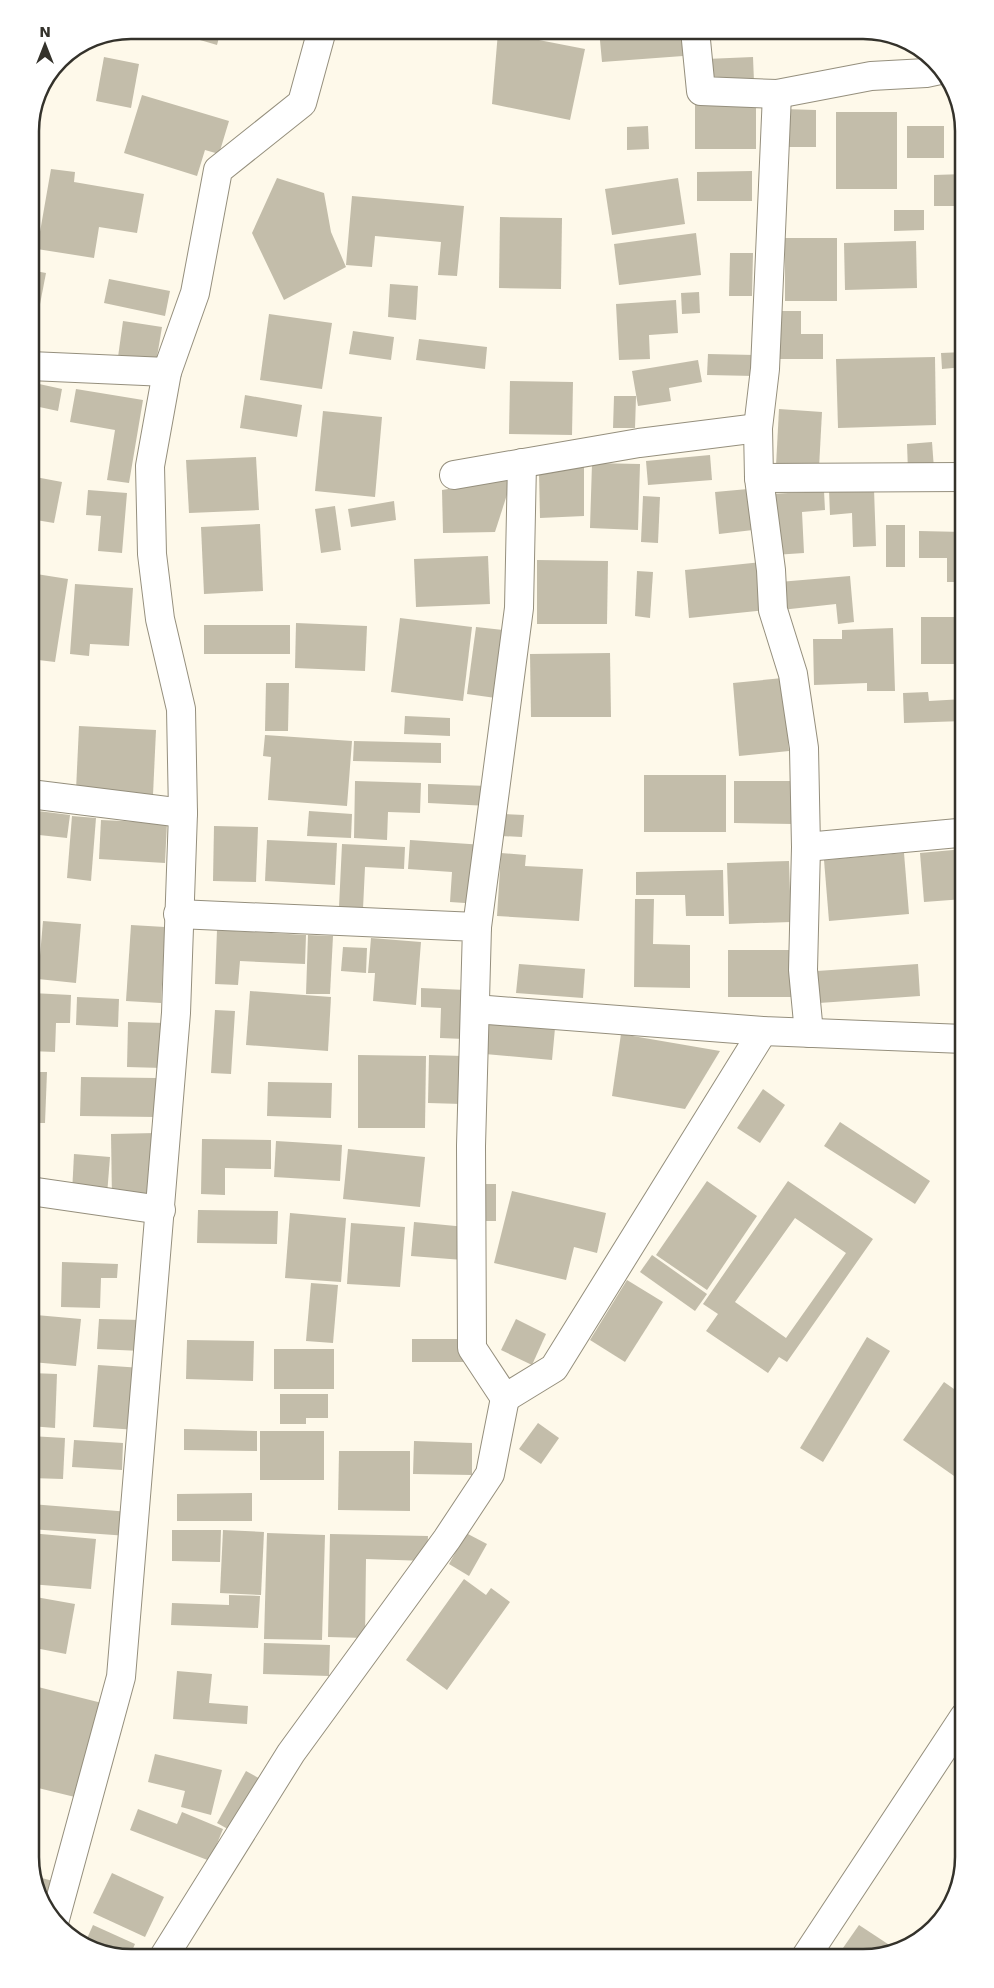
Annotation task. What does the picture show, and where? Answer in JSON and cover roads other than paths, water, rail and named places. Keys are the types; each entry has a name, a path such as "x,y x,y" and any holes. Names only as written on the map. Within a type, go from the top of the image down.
{"street":[{"path":"57,1912 121,1677 176,1013 183,813 181,709 160,619 152,544 150,466 167,372 195,293 218,170 302,103 320,39"},
{"path":"696,39 701,91 777,94 871,76 934,71"},
{"path":"777,94 766,369 758,428 760,478 772,570 774,610 792,674 804,748 806,847 803,970 808,1033"},
{"path":"39,366 167,372"},
{"path":"454,475 639,443 758,428"},
{"path":"169,1949 292,1753 447,1540 490,1474 505,1398 472,1348 471,1146 477,927 519,608 522,463"},
{"path":"760,478 955,477"},
{"path":"39,795 183,813"},
{"path":"806,847 955,834"},
{"path":"178,914 477,927"},
{"path":"475,1009 764,1031 955,1039"},
{"path":"505,1398 554,1368 764,1031"},
{"path":"39,1192 161,1210"},
{"path":"811,1949 955,1731"}]}
